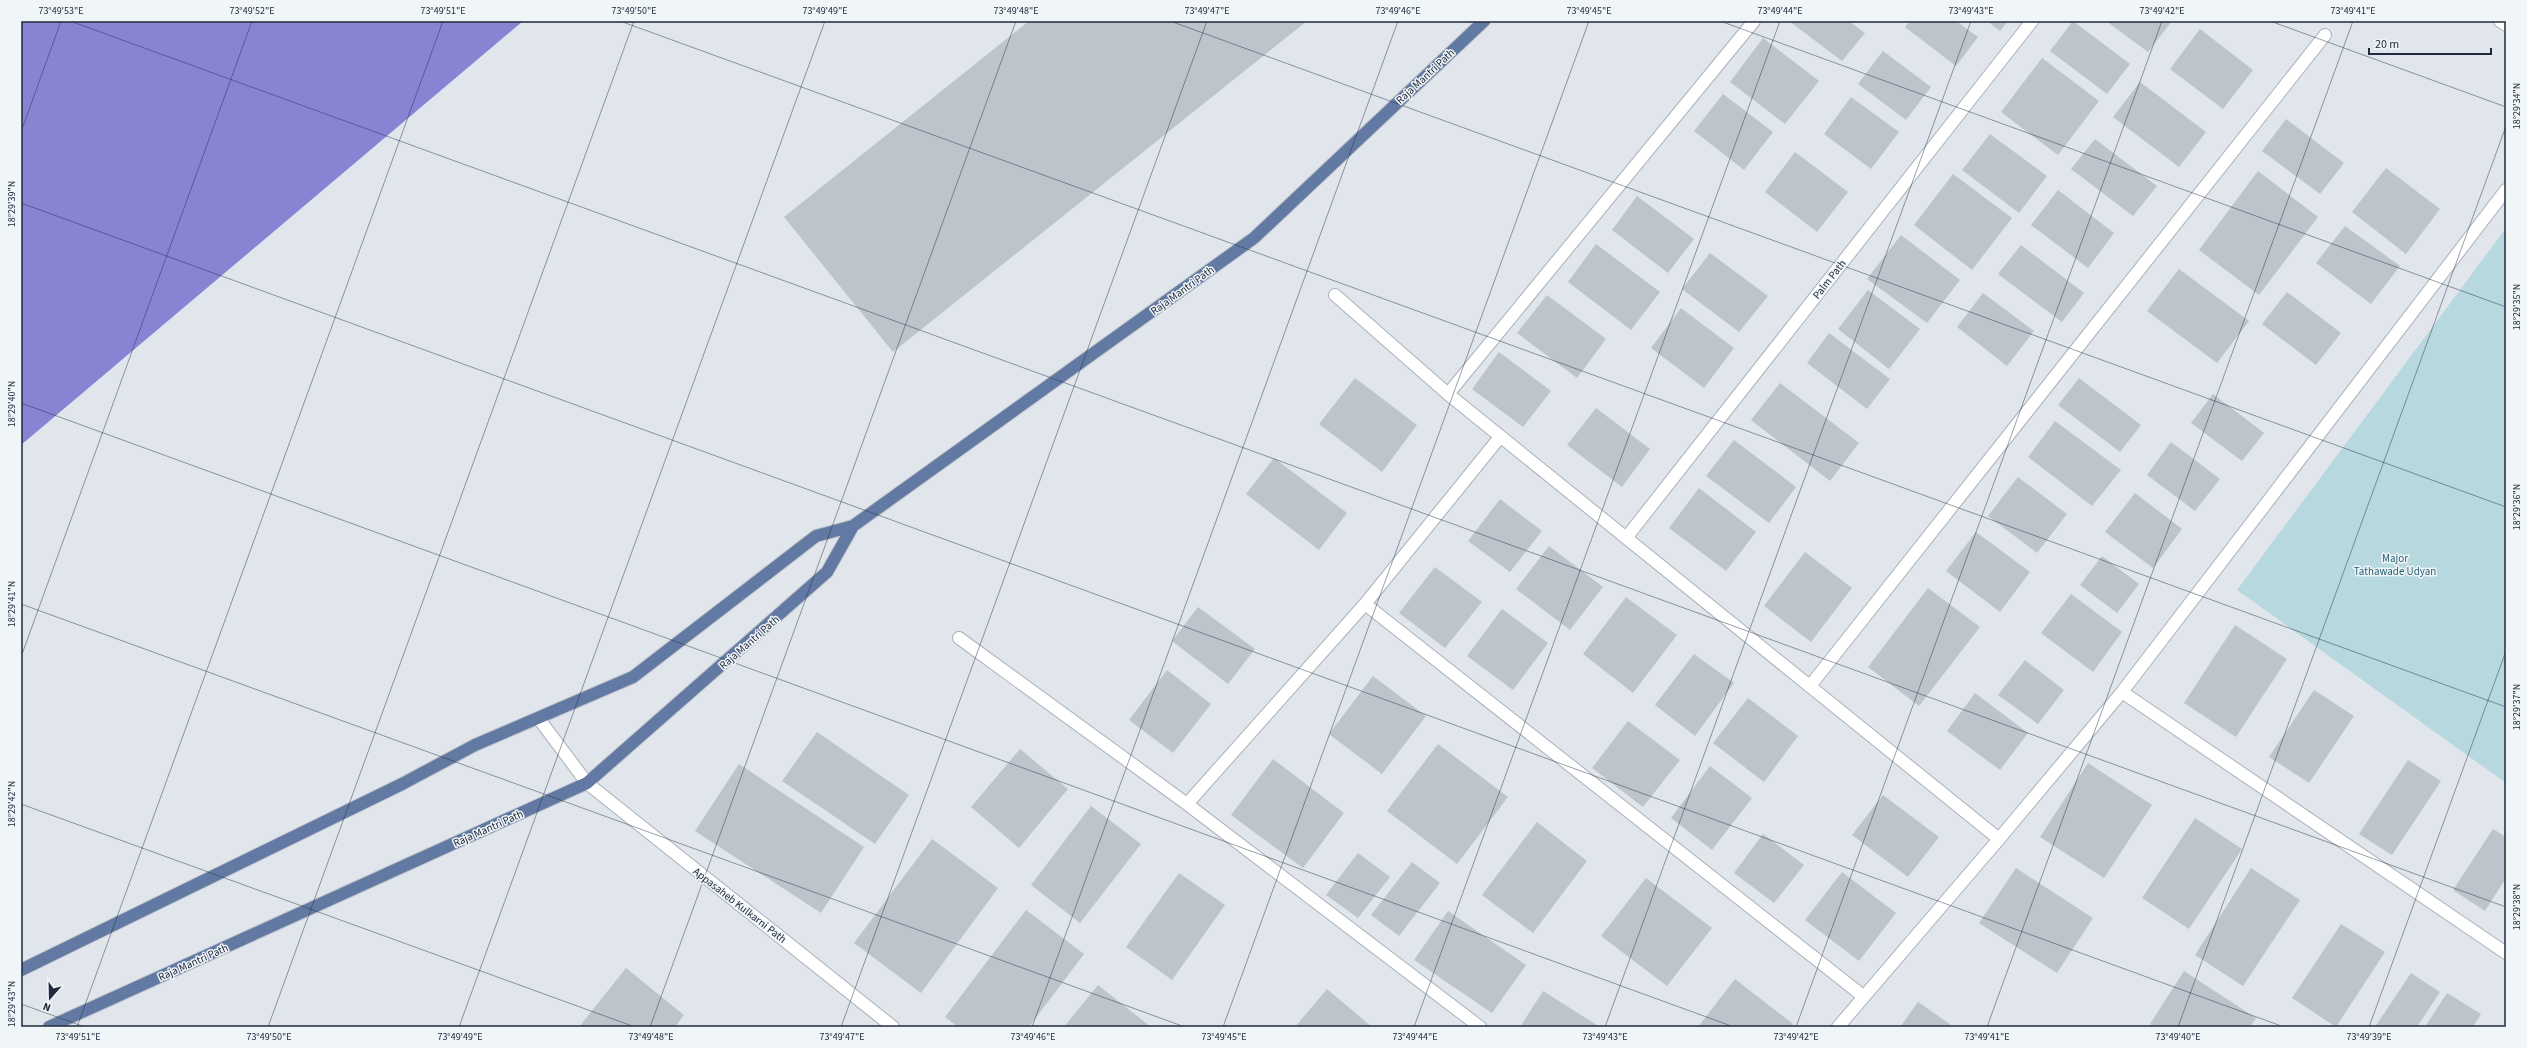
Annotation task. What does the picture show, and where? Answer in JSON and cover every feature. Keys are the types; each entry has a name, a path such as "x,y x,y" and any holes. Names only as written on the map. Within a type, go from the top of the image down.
{"main road":[{"name":"Raja Mantri Path","path":"21,970 402,784 475,745 539,719 633,677 816,536 853,526 1254,238 1484,21"},
{"name":"Raja Mantri Path","path":"50,1027 587,783 827,572 853,526"}],"street":[{"path":"1448,394 1754,21"},
{"name":"Palm Path","path":"1626,538 2032,21"},
{"path":"2500,21 2506,25"},
{"path":"1810,686 2325,35"},
{"path":"1838,1027 1999,839 2122,692 2506,190"},
{"path":"1335,295 1448,394 1500,437 1999,839"},
{"path":"1187,804 1365,604 1500,437"},
{"path":"1365,604 1863,996"},
{"path":"959,638 1187,804 1480,1027"},
{"path":"2122,692 2506,953"},
{"name":"Appasaheb Kulkarni Path","path":"539,719 587,783 893,1027"}],"green space":[{"name":"Major Tathawade Udyan","path":"2506,228 2506,783 2237,590"}],"shaded area":[{"path":"21,21 523,21 21,445"}],"building":[{"path":"1029,21 1307,21 893,352 784,217"},
{"path":"1789,21 1849,21 1865,33 1842,61"},
{"path":"1910,21 1956,21 1978,37 1956,66 1905,27"},
{"path":"1987,21 2008,21 2000,31"},
{"path":"2073,21 2130,64 2107,94 2050,51"},
{"path":"2106,21 2172,21 2148,52"},
{"path":"2200,29 2253,70 2223,109 2170,69"},
{"path":"1763,38 1819,81 1785,124 1730,82"},
{"path":"1883,51 1931,87 1906,120 1858,84"},
{"path":"2042,58 2099,101 2058,155 2001,112"},
{"path":"2140,82 2206,132 2179,167 2113,117"},
{"path":"1723,94 1773,132 1744,170 1694,131"},
{"path":"1851,97 1899,132 1871,169 1824,134"},
{"path":"2286,119 2344,163 2320,194 2262,151"},
{"path":"1990,134 2047,176 2019,213 1962,170"},
{"path":"2095,139 2157,186 2133,216 2071,169"},
{"path":"1795,152 1848,192 1817,232 1765,192"},
{"path":"2386,168 2440,209 2406,254 2352,212"},
{"path":"2258,171 2318,217 2259,295 2199,250"},
{"path":"1953,174 2012,218 1972,270 1914,225"},
{"path":"2058,190 2114,233 2088,268 2031,225"},
{"path":"1637,196 1694,239 1668,273 1612,230"},
{"path":"2345,226 2400,266 2371,304 2316,263"},
{"path":"1901,235 1960,280 1927,323 1867,279"},
{"path":"1596,244 1660,292 1631,330 1568,282"},
{"path":"2021,245 2084,293 2062,322 1998,274"},
{"path":"1710,253 1768,296 1739,332 1682,289"},
{"path":"2179,269 2249,321 2217,363 2147,311"},
{"path":"1868,290 1920,329 1889,369 1838,329"},
{"path":"2287,292 2341,333 2316,365 2262,324"},
{"path":"1983,293 2034,331 2007,366 1957,327"},
{"path":"1547,295 1606,339 1577,378 1517,333"},
{"path":"1681,308 1734,348 1704,388 1651,348"},
{"path":"1829,333 1890,379 1867,409 1807,363"},
{"path":"1499,352 1551,391 1523,427 1472,389"},
{"path":"1355,378 1417,425 1382,472 1319,424"},
{"path":"2079,378 2141,425 2120,452 2058,405"},
{"path":"1780,383 1859,443 1830,481 1751,420"},
{"path":"2213,394 2264,433 2242,461 2191,423"},
{"path":"1596,408 1650,449 1622,487 1567,445"},
{"path":"2055,421 2121,470 2092,506 2028,457"},
{"path":"1734,440 1796,487 1769,523 1706,476"},
{"path":"2171,442 2220,479 2195,511 2147,475"},
{"path":"1274,458 1347,513 1319,550 1246,494"},
{"path":"2018,477 2067,514 2037,553 1988,516"},
{"path":"1699,488 1756,532 1726,571 1669,528"},
{"path":"2135,493 2182,529 2153,568 2105,532"},
{"path":"1500,499 1542,531 1510,572 1468,541"},
{"path":"1976,532 2030,572 2000,612 1946,571"},
{"path":"1549,546 1603,587 1570,630 1516,589"},
{"path":"1805,552 1852,588 1811,642 1764,606"},
{"path":"2102,556 2139,584 2117,613 2080,585"},
{"path":"1435,567 1482,602 1445,648 1399,613"},
{"path":"1928,588 1980,627 1919,706 1868,667"},
{"path":"2071,594 2122,632 2093,672 2041,633"},
{"path":"1626,597 1677,635 1633,693 1583,654"},
{"path":"1198,607 1255,649 1228,684 1172,641"},
{"path":"1502,609 1548,643 1513,690 1467,656"},
{"path":"2235,625 2287,659 2236,737 2184,703"},
{"path":"1694,654 1734,683 1695,736 1655,705"},
{"path":"2025,660 2064,690 2038,724 1998,695"},
{"path":"1167,670 1211,704 1173,753 1129,720"},
{"path":"1373,676 1426,716 1382,774 1329,734"},
{"path":"2314,690 2354,716 2309,783 2269,757"},
{"path":"1975,693 2028,733 2000,770 1947,731"},
{"path":"1748,698 1798,736 1764,782 1713,743"},
{"path":"1628,721 1680,760 1643,807 1592,768"},
{"path":"817,732 909,795 875,844 782,781"},
{"path":"1438,744 1508,797 1457,864 1387,811"},
{"path":"1020,749 1068,789 1019,848 971,807"},
{"path":"1273,759 1344,813 1303,868 1231,815"},
{"path":"2408,760 2441,781 2392,855 2359,834"},
{"path":"2088,763 2152,805 2104,878 2040,837"},
{"path":"739,764 864,847 821,913 695,831"},
{"path":"1710,766 1752,798 1712,850 1671,818"},
{"path":"1883,795 1939,837 1908,877 1852,835"},
{"path":"1091,806 1141,844 1080,923 1031,885"},
{"path":"2195,818 2242,849 2189,929 2142,898"},
{"path":"1537,822 1587,861 1533,933 1482,895"},
{"path":"2493,829 2506,837 2506,878 2485,911 2453,890"},
{"path":"1763,834 1804,865 1774,903 1734,873"},
{"path":"932,839 998,888 921,993 854,943"},
{"path":"1358,853 1390,877 1358,918 1326,895"},
{"path":"1412,862 1440,883 1399,936 1371,915"},
{"path":"2016,868 2093,918 2057,973 1979,923"},
{"path":"2251,868 2300,900 2243,986 2195,955"},
{"path":"1842,872 1896,913 1859,961 1805,920"},
{"path":"1179,873 1225,905 1172,980 1126,947"},
{"path":"1646,878 1712,928 1667,986 1601,936"},
{"path":"1026,910 1084,954 1029,1027 958,1027 945,1017"},
{"path":"1448,911 1526,965 1492,1013 1414,960"},
{"path":"2341,924 2385,952 2336,1027 2292,998"},
{"path":"626,968 684,1015 675,1027 579,1027"},
{"path":"2184,971 2256,1018 2250,1027 2155,1027 2150,1024"},
{"path":"2411,973 2440,992 2417,1027 2375,1027"},
{"path":"1735,979 1793,1024 1791,1027 1698,1027"},
{"path":"1098,985 1151,1027 1064,1027"},
{"path":"1327,989 1372,1027 1295,1027"},
{"path":"1543,991 1600,1027 1520,1027"},
{"path":"2447,993 2481,1014 2473,1027 2425,1027"},
{"path":"1918,1002 1954,1027 1900,1027"}]}
